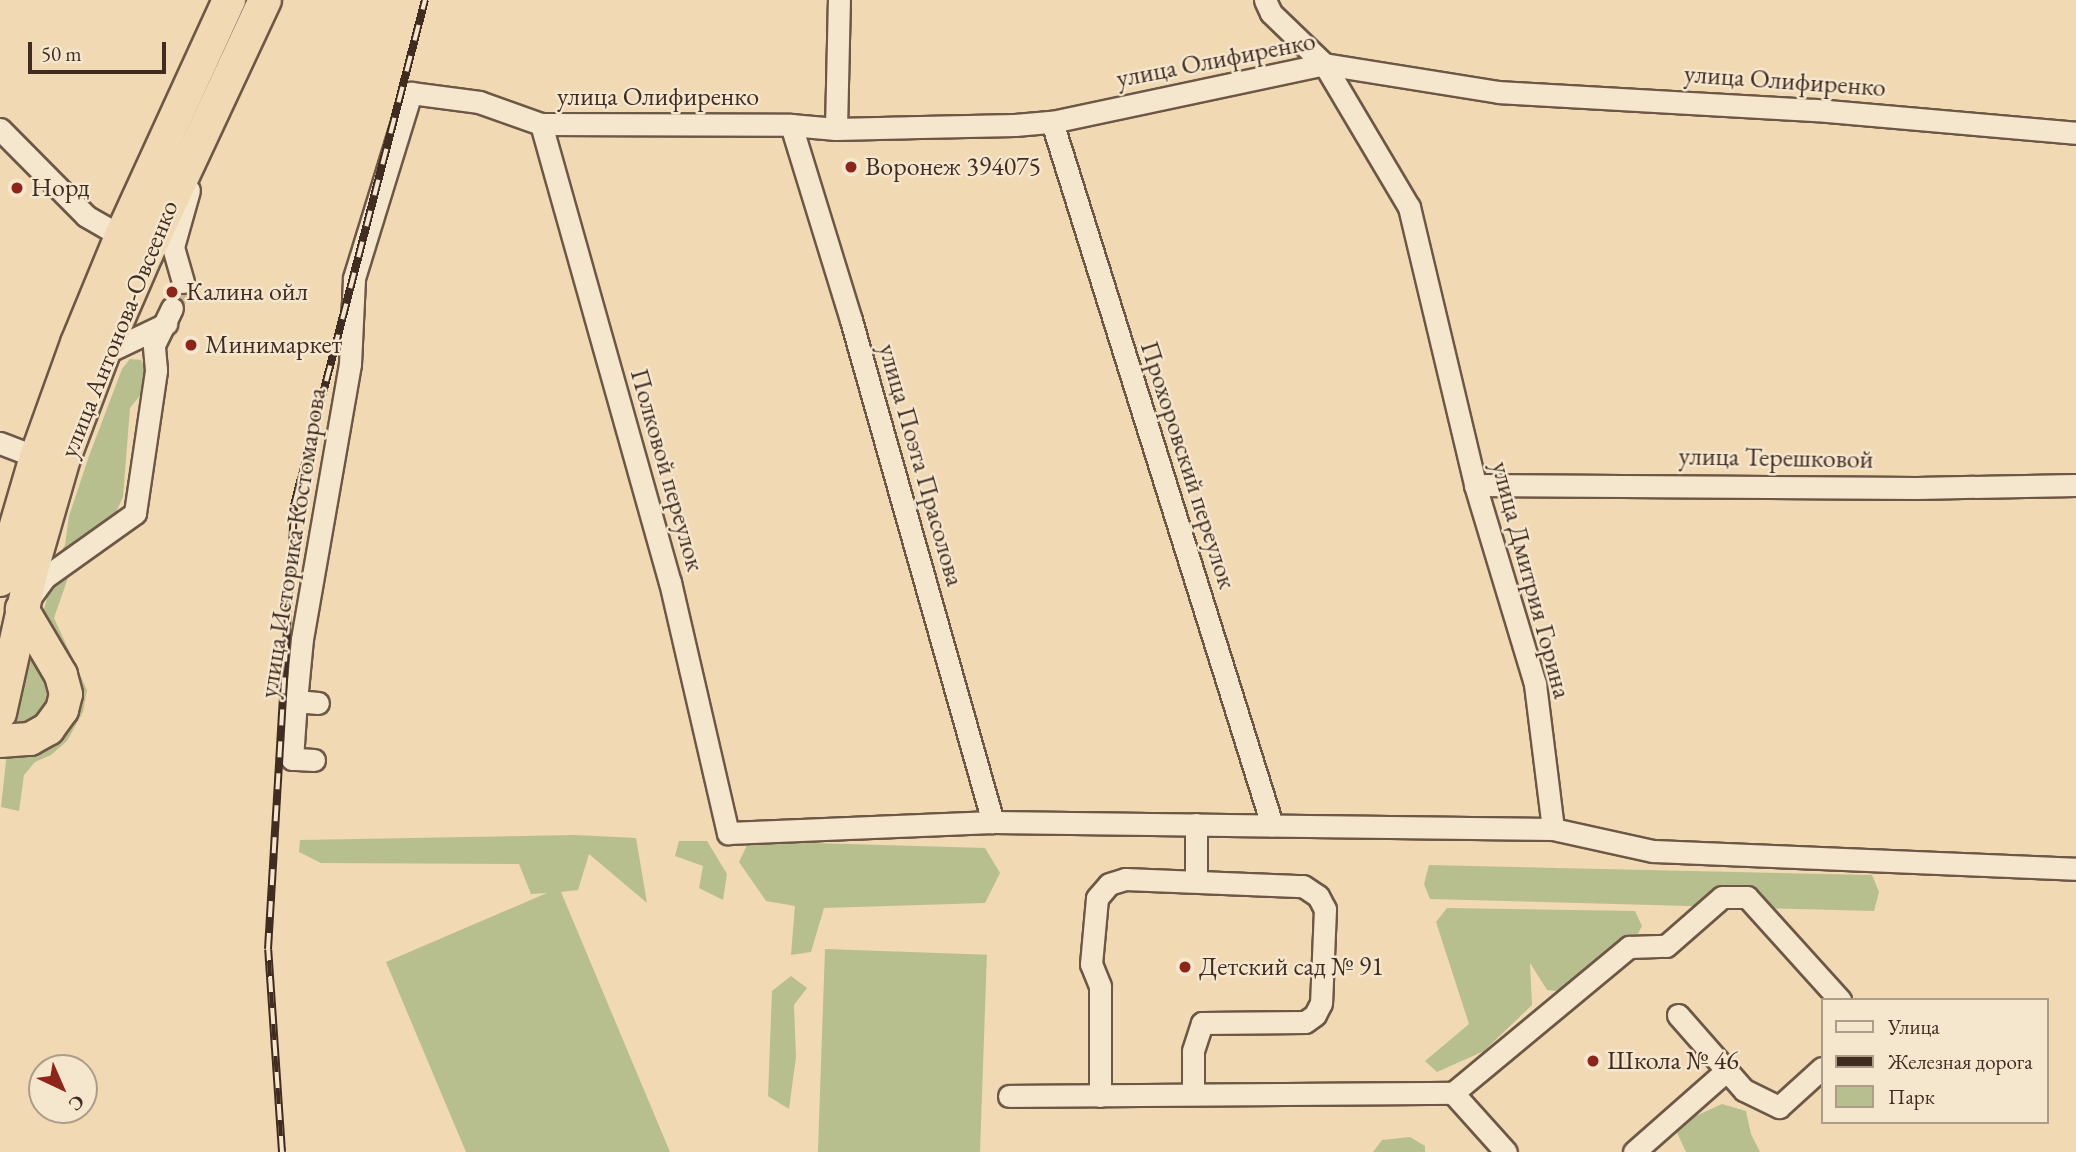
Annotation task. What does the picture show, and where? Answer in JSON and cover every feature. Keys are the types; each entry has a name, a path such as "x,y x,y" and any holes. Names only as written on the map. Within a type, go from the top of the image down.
{"highway":[{"name":"улица Антонова-Овсеенко","path":"0,580 36,457 77,343 121,236 229,0"},
{"name":"улица Антонова-Овсеенко","path":"0,713 22,609 64,458 103,354 265,0"},
{"path":"0,741 30,739 48,729 62,710 65,694 61,675 22,609"}],"street":[{"path":"836,129 839,0"},
{"name":"улица Дмитрия Горина","path":"1265,0 1271,13 1324,64 1409,207 1475,485 1535,684 1553,829"},
{"name":"улица Олифиренко","path":"411,93 479,102 541,124 791,125 836,129 1052,122 1324,64 1499,92 1815,110 2076,132"},
{"name":"улица Историка Костомарова","path":"314,760 292,759 296,701 302,639 350,364 354,278 411,93"},
{"name":"Прохоровский переулок","path":"1052,122 1272,825"},
{"name":"Полковой переулок","path":"541,124 670,582 728,833 993,821"},
{"name":"улица Поэта Прасолова","path":"791,125 851,320 993,821"},
{"path":"0,129 86,216 121,236"},
{"path":"183,282 173,247 205,129"},
{"path":"22,609 44,578 135,513 156,370 154,345 169,316 103,354"},
{"path":"0,443 36,457"},
{"name":"улица Терешковой","path":"1475,485 1916,488 2076,485"},
{"path":"296,701 318,703"},
{"path":"993,821 1553,829 1653,851 1883,863 2076,869"},
{"path":"1196,824 1196,881"},
{"path":"1100,1096 1100,986 1091,964 1097,898 1109,884 1125,878 1303,886 1318,895 1325,909 1321,1003 1315,1015 1305,1022 1202,1023 1193,1051 1193,1094"},
{"path":"1009,1096 1453,1093 1629,947 1666,946 1722,897 1747,897 1838,998"},
{"path":"1678,1015 1744,1090 1779,1107 1820,1070"},
{"path":"1634,1152 1727,1070"},
{"path":"1453,1093 1506,1152"}],"green space":[{"path":"130,359 141,360 147,370 146,388 130,408 123,497 111,523 58,556 65,545 69,516 89,456 122,369"},
{"path":"69,575 54,618 87,690 83,712 67,741 51,755 35,762 24,775 19,811 1,807 7,752 64,730 41,619 50,588"},
{"path":"26,637 56,688 49,715 9,731"},
{"path":"575,835 636,838 647,903 589,854 578,890 561,892 670,1152 466,1152 386,962 547,893 531,894 519,864 321,863 299,852 300,840"},
{"path":"679,841 707,841 727,874 723,900 699,888 703,866 675,856"},
{"path":"749,841 985,848 1000,873 985,903 824,908 811,952 791,955 795,906 766,901 739,862"},
{"path":"1429,865 1872,875 1879,892 1874,911 1430,899 1424,884"},
{"path":"1447,908 1635,911 1642,926 1634,941 1556,991 1547,990 1530,963 1532,1005 1484,1051 1437,1072 1425,1061 1469,1024 1436,922"},
{"path":"825,949 987,955 980,1152 818,1152"},
{"path":"791,976 807,988 794,1005 796,1057 789,1109 768,1096 772,991"},
{"path":"1722,1104 1746,1111 1751,1134 1760,1152 1686,1152 1674,1126"},
{"path":"1410,1137 1425,1146 1425,1152 1373,1152 1382,1140"}],"tunnel":[{"path":"172,308 183,282"}],"railway":[{"path":"282,1152 268,949 294,505 425,0"}],"place":[{"name":"Воронеж 394075","path":"851,167"},
{"name":"Норд","path":"17,188"},
{"name":"Калина ойл","path":"172,292"},
{"name":"Минимаркет","path":"191,345"},
{"name":"Детский сад № 91","path":"1185,967"},
{"name":"Школа № 46","path":"1593,1061"}]}
